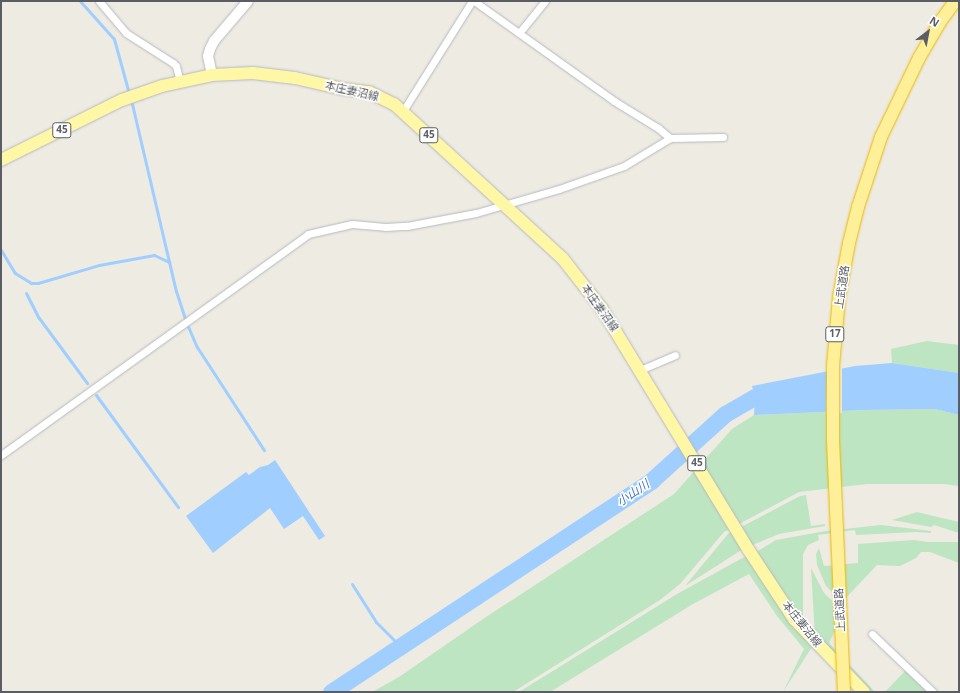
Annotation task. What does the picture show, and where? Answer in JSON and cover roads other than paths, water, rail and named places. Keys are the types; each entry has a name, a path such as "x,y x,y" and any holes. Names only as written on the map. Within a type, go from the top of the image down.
{"highway":[{"name":"上武道路","path":"844,692 833,432 833,366 839,297 849,243 858,207 881,137 919,58 940,22 955,1"}],"main road":[{"path":"212,75 208,56 210,49 214,41 248,1"},
{"name":"本庄妻沼線","path":"1,160 122,100 156,88 212,75 252,73 296,78 342,89 369,92 383,98 403,111 563,259 602,309 748,549 794,619 819,647 864,692"}],"street":[{"path":"99,1 126,33 176,66 180,82"},
{"path":"403,111 473,1 614,100 658,128 670,138"},
{"path":"519,33 545,1"},
{"path":"1,456 300,238 314,231 352,224 378,227 407,226 451,219 505,205 624,166 670,138 723,138"},
{"path":"642,374 675,354"},
{"path":"872,634 933,692"}],"water":[{"path":"892,363 959,373 959,415 935,409 864,410 754,415 755,397 752,386 855,366"},
{"path":"275,460 325,536 319,540 303,516 284,529 270,508 213,553 186,516 246,472 249,475 260,467 268,465"}],"waterway":[{"path":"80,1 114,39 128,90"},
{"path":"132,104 176,291 187,324 197,347 264,450"},
{"path":"1,250 15,273 31,283 38,283 99,265 154,255 169,262"},
{"path":"26,293 39,318 87,383"},
{"name":"小山川","path":"331,692 652,480 725,414 755,397 777,393"},
{"path":"96,395 178,507"},
{"path":"352,584 376,622 401,647"}]}
